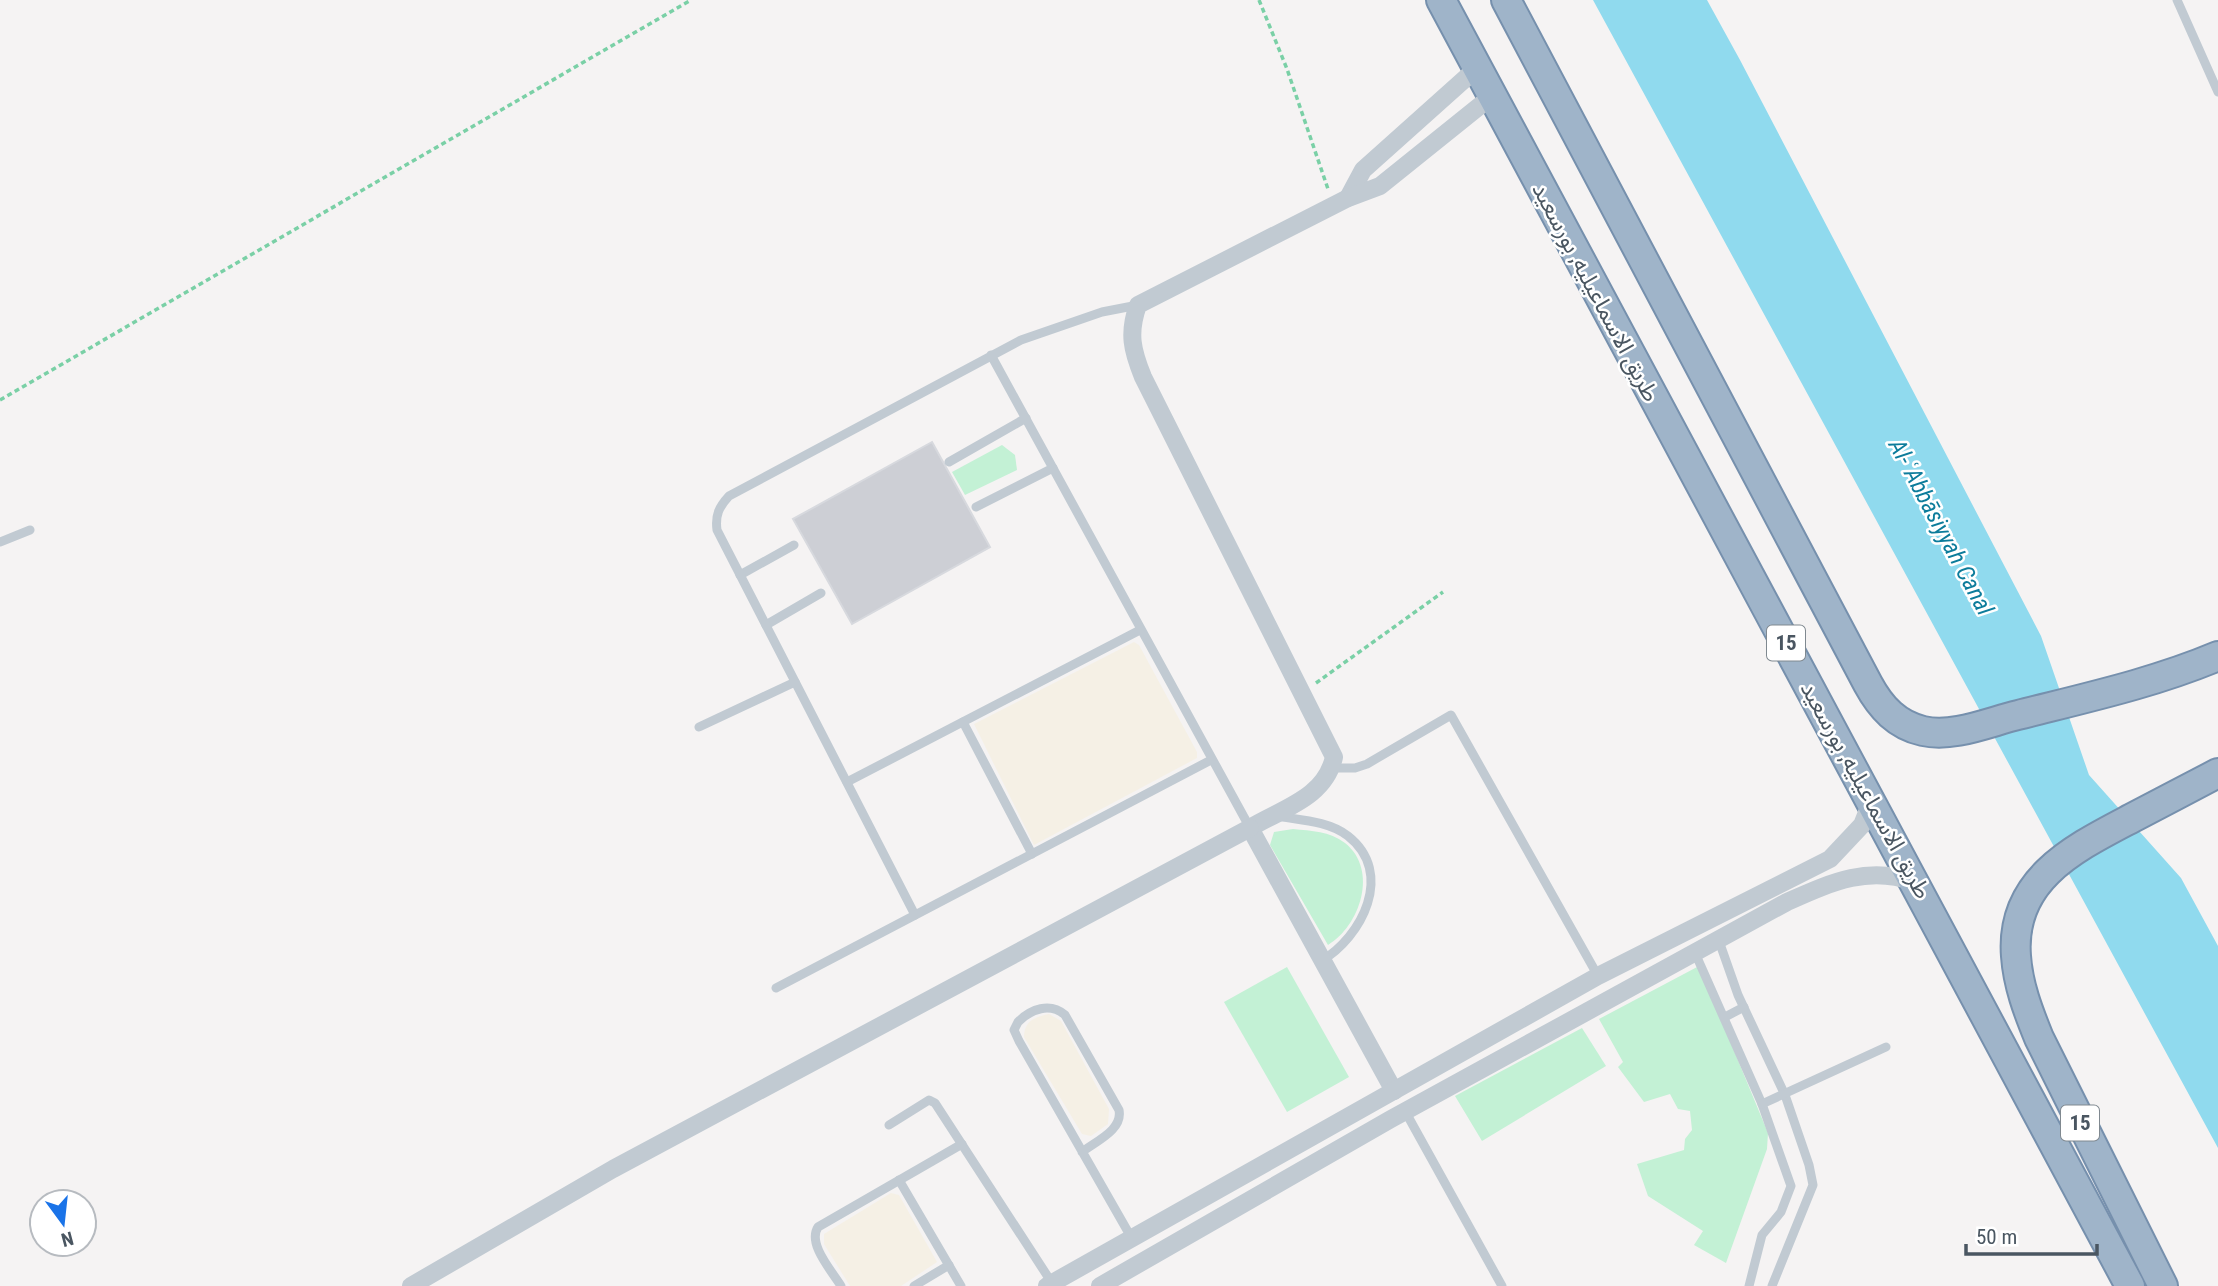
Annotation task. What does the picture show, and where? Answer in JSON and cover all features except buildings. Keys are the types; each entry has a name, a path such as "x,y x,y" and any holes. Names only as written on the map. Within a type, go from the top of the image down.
{"highway":[{"name":"طريق الاسماعيليه, بورسعيد","path":"1441,0 1917,882 2130,1286"},
{"path":"1506,0 1877,702 1891,715 1916,729 1945,733 2143,683 2218,656"},
{"name":"15","path":"2163,1286 2039,1038 2022,997 2015,954 2018,924 2029,894 2048,869 2072,849 2218,773"}],"street":[{"path":"1348,198 1363,170 1477,68"},
{"path":"411,1286 613,1170 1319,790 1332,768 1334,757 1143,377 1130,347 1132,324 1138,305 1348,198 1380,186 1492,96"},
{"path":"1049,1285 1247,1171 1598,976 1685,935 1830,859 1862,825 1872,800"},
{"path":"1250,828 1406,1111"},
{"path":"1107,1284 1260,1193 1696,955 1787,902 1828,884 1878,874 1917,882"},
{"path":"1685,935 1696,955"},
{"path":"1394,1090 1406,1111"},
{"path":"1247,1171 1260,1193"},
{"path":"1131,1237 1145,1260"}],"lane":[{"path":"2177,0 2218,92"},
{"path":"915,915 740,575 715,519 729,496 992,355 1062,324 1138,305"},
{"path":"992,355 1250,828"},
{"path":"949,462 1026,418"},
{"path":"976,507 1053,468"},
{"path":"0,542 30,530"},
{"path":"740,575 794,545"},
{"path":"766,625 821,593"},
{"path":"847,782 1140,629"},
{"path":"699,727 795,682"},
{"path":"1332,768 1355,768 1367,764 1451,715 1598,976"},
{"path":"963,722 1032,854"},
{"path":"776,988 1211,760"},
{"path":"1272,815 1334,828 1355,843 1366,861 1371,883 1366,912 1347,941 1321,961"},
{"path":"1719,942 1744,1007 1785,1095 1809,1164 1813,1185 1772,1286"},
{"path":"1696,955 1726,1017 1762,1104 1791,1186 1781,1212 1762,1235 1751,1285"},
{"path":"1726,1017 1744,1007"},
{"path":"1082,1152 1115,1128 1120,1119 1119,1110 1065,1015 1051,1008 1038,1009 1018,1022 1016,1035 1082,1152 1131,1237"},
{"path":"1762,1104 1886,1046"},
{"path":"889,1125 920,1104 932,1101 962,1144 1049,1285"},
{"path":"1406,1111 1502,1286"},
{"path":"841,1286 816,1244 815,1230 962,1144"},
{"path":"899,1180 961,1286"},
{"path":"915,1286 949,1265"}],"path":[{"path":"0,400 691,0"},
{"path":"1259,0 1328,183 1329,196 1322,211"},
{"path":"1302,691 1334,672 1443,592"}],"green space":[{"path":"1002,445 1015,455 1017,470 965,495 952,472"},
{"path":"1293,829 1320,832 1339,839 1355,854 1361,868 1363,882 1356,911 1349,925 1328,945 1270,845 1274,832"},
{"path":"1699,966 1768,1133 1767,1149 1726,1263 1694,1245 1703,1231 1648,1196 1637,1164 1684,1150 1685,1139 1692,1130 1690,1111 1678,1109 1670,1094 1644,1102 1618,1067 1623,1062 1599,1019"},
{"path":"1287,967 1349,1077 1287,1112 1224,1002"},
{"path":"1582,1028 1606,1066 1482,1141 1455,1096"}],"sand":[{"path":"1134,642 1139,645 1197,752 1197,758 1034,845 974,724"},
{"path":"1049,1014 1061,1021 1109,1109 1108,1124 1091,1136 1082,1134 1024,1037 1026,1027 1031,1021"},
{"path":"891,1193 899,1195 937,1262 901,1286 850,1286 824,1244 824,1234"}],"water":[{"name":"Al-ʿAbbāsiyyah Canal","path":"1593,0 1707,0 1740,60 2041,636 2089,775 2181,878 2218,946 2218,1148"}]}
